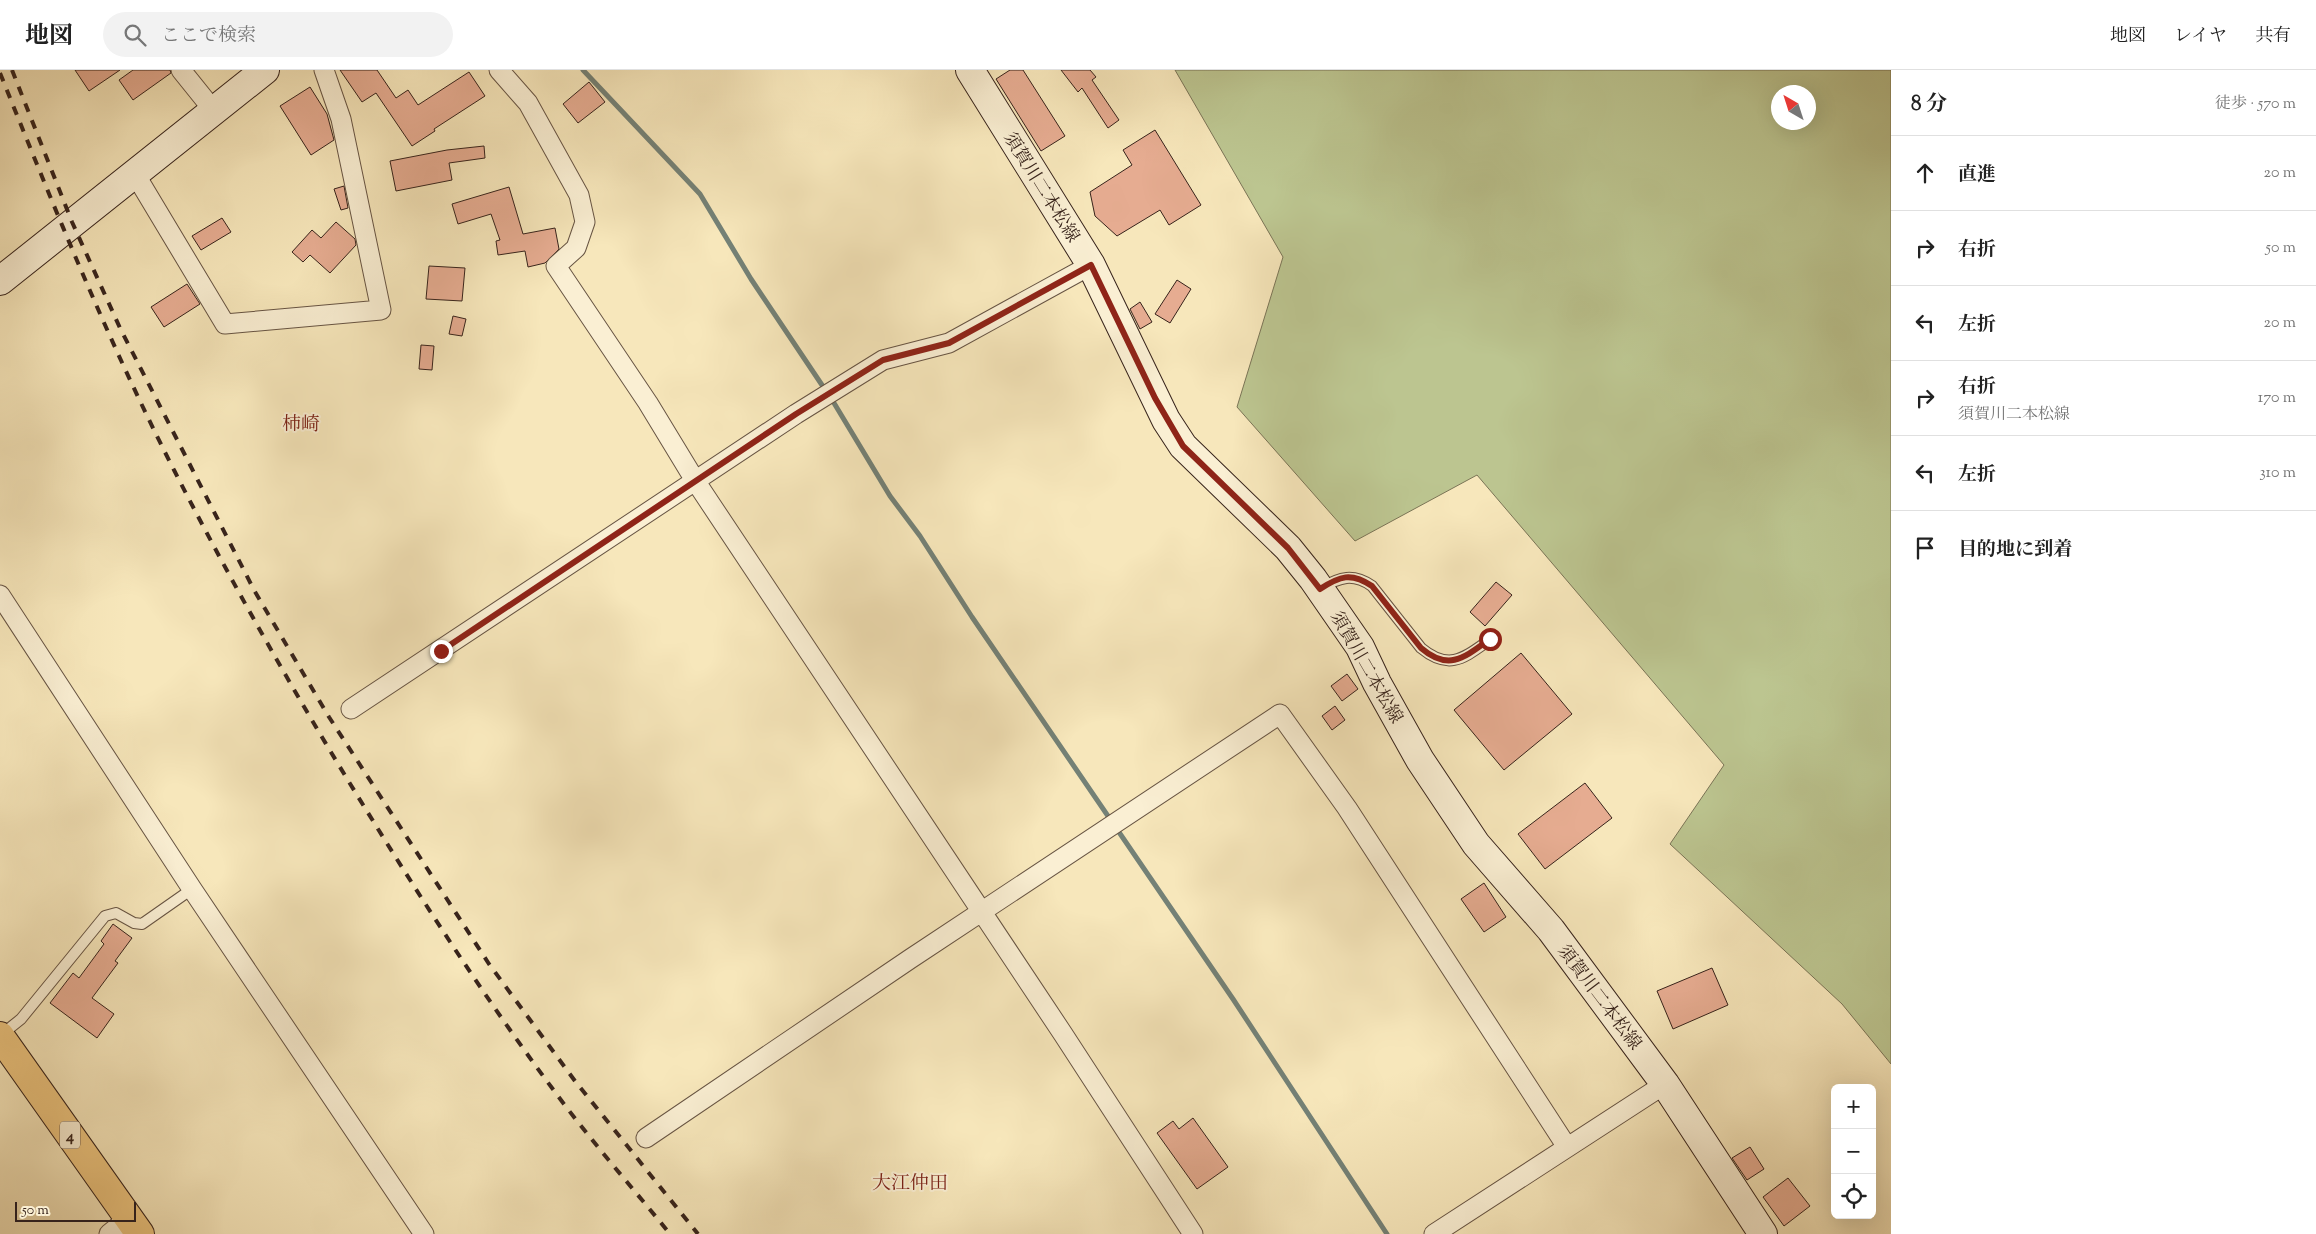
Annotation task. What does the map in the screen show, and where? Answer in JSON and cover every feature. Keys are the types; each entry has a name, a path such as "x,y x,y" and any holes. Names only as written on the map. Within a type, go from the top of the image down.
{"highway":[{"name":"4","path":"0,1036 123,1232"},
{"name":"4","path":"0,1061 123,1232"}],"main road":[{"path":"0,281 265,70"},
{"name":"須賀川二本松線","path":"970,70 1091,265 1155,398 1183,446 1288,548 1320,589 1360,647 1376,683 1420,760 1476,844 1551,930 1665,1084 1763,1234"}],"street":[{"path":"181,70 214,111"},
{"path":"135,174 225,324 381,310 341,120 324,70"},
{"path":"499,70 528,103 579,196 585,222 576,248 556,266 648,403 696,482 980,912 1063,1034 1193,1234"},
{"path":"351,709 883,360 949,343 1091,265"},
{"path":"0,595 192,889 424,1234"},
{"path":"646,1138 980,912 1280,714 1347,808 1567,1147"},
{"path":"1434,1234 1665,1084"}],"lane":[{"path":"1320,589 1336,579 1352,576 1364,580 1372,586 1421,648 1429,655 1448,662 1463,658 1490,639"},
{"path":"0,1036 21,1019 105,916 116,913 134,923 142,924 192,889"}],"green space":[{"path":"1175,70 1891,70 1891,1064 1842,1004 1670,844 1724,765 1477,475 1355,541 1237,407 1283,257"}],"building":[{"path":"75,70 120,70 89,91"},
{"path":"133,70 170,70 171,73 133,100 119,80"},
{"path":"340,70 377,70 396,98 408,90 418,105 469,72 485,96 434,129 435,131 412,146 376,93 362,102"},
{"path":"1010,70 1023,70 1065,136 1041,151 996,79"},
{"path":"1061,70 1090,70 1096,77 1092,80 1119,120 1108,128 1082,88 1078,92"},
{"path":"589,82 605,102 578,123 563,104"},
{"path":"310,87 327,114 334,140 311,155 280,106"},
{"path":"1155,130 1201,205 1169,225 1160,210 1117,236 1095,216 1090,192 1132,165 1123,150"},
{"path":"484,146 485,158 449,163 452,180 396,191 390,161 447,150"},
{"path":"344,186 348,208 341,210 334,189"},
{"path":"509,187 523,234 555,228 559,249 545,263 528,267 525,251 498,255 496,241 500,240 491,214 458,224 452,204"},
{"path":"222,218 231,232 201,250 192,236"},
{"path":"336,222 355,239 356,245 330,273 310,255 303,262 292,252 312,230 321,238"},
{"path":"429,266 465,268 462,301 426,299"},
{"path":"1177,280 1191,289 1170,323 1155,314"},
{"path":"187,284 200,304 164,327 151,307"},
{"path":"1140,302 1152,322 1140,329 1130,309"},
{"path":"453,316 466,319 462,336 449,334"},
{"path":"421,345 434,346 432,370 419,369"},
{"path":"1496,582 1512,595 1485,626 1470,612"},
{"path":"1521,653 1572,714 1504,770 1454,710"},
{"path":"1347,674 1358,689 1342,701 1331,686"},
{"path":"1335,706 1345,720 1332,730 1322,716"},
{"path":"1585,783 1612,818 1545,869 1518,834"},
{"path":"1484,883 1506,917 1484,932 1461,899"},
{"path":"113,924 132,938 115,961 118,963 92,998 114,1014 97,1038 50,1003 73,973 79,978 104,944 101,941"},
{"path":"1712,968 1728,1005 1673,1029 1657,991"},
{"path":"1193,1118 1228,1167 1197,1189 1157,1133 1173,1121 1179,1129"},
{"path":"1750,1147 1764,1169 1747,1180 1732,1158"},
{"path":"1788,1178 1810,1206 1784,1226 1763,1197"}],"waterway":[{"path":"583,70 700,194 751,279 826,391"},
{"path":"831,398 890,496 920,536 972,617 1233,999 1387,1234"}],"railway":[{"path":"12,70 72,222 120,328 254,590 329,717 489,964 575,1081 698,1234"},
{"path":"0,73 104,323 150,421 194,510 281,666 398,861 501,1017 597,1146 670,1234"}],"district":[{"name":"柿崎","path":"301,423"},
{"name":"大江仲田","path":"910,1182"}],"route":[{"path":"441,651 796,414 883,360 949,343 1091,265 1166,420 1183,446 1226,490 1288,548 1320,589 1336,579 1352,576 1364,580 1372,586 1405,625 1421,648 1429,655 1448,662 1463,658 1490,639"}]}
